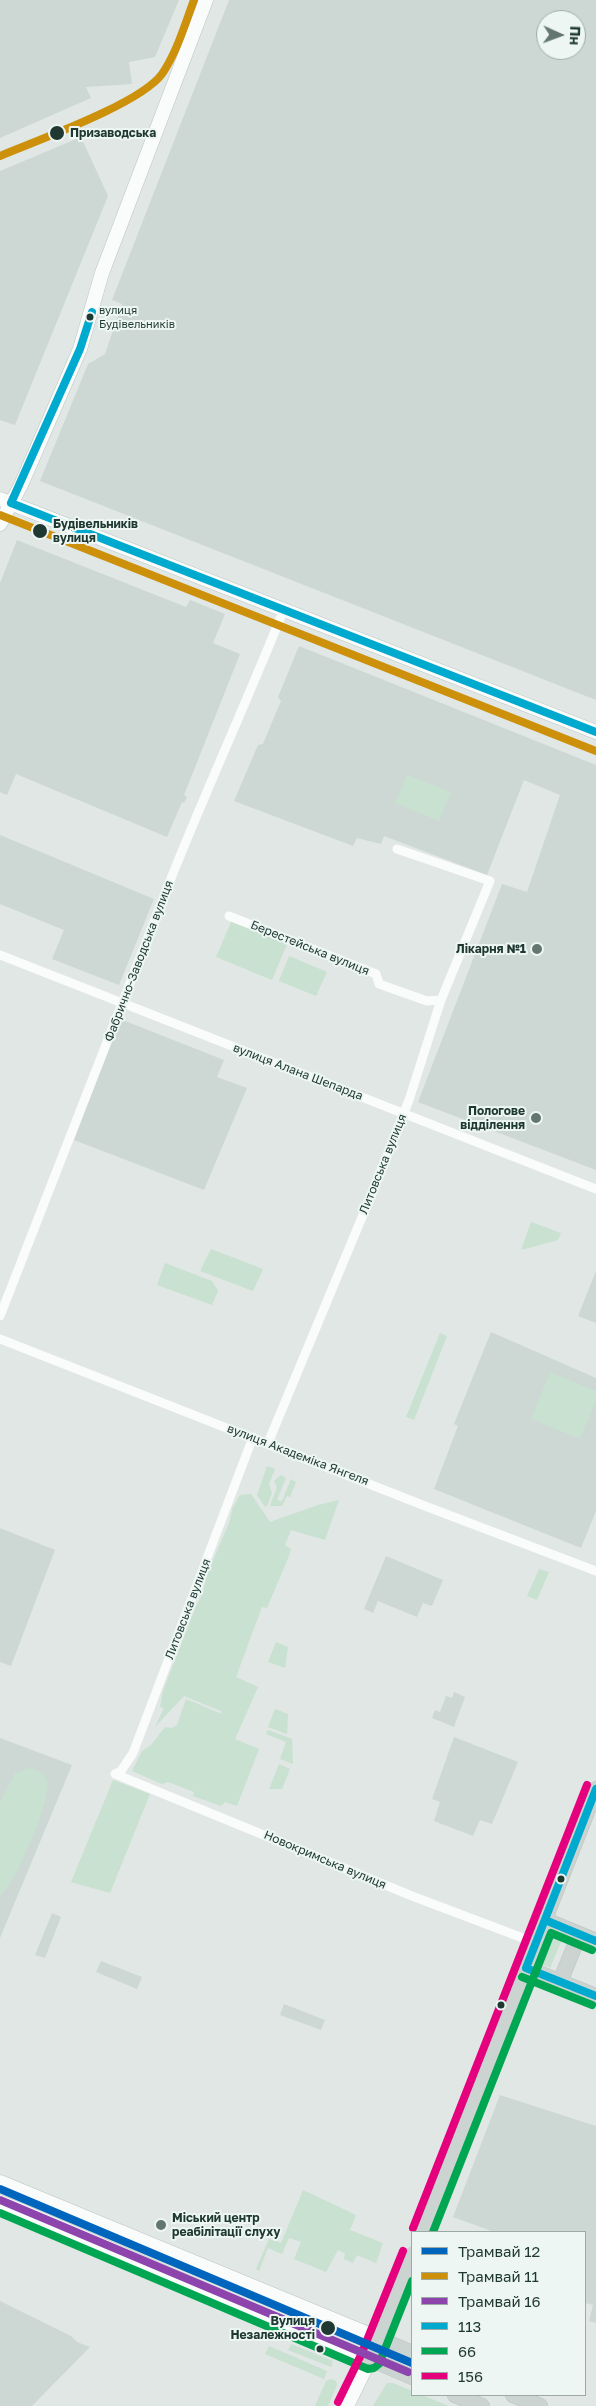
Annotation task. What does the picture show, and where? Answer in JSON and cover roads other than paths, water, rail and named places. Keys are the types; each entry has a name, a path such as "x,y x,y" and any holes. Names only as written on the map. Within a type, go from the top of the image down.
{"main road":[{"path":"0,524 5,501 80,349 102,273 206,0"},
{"path":"5,501 596,732"},
{"path":"422,2231 596,1790"},
{"path":"545,1920 596,1941"},
{"path":"560,1982 580,1934"},
{"path":"526,1968 596,1996"},
{"path":"0,2182 411,2353"},
{"path":"0,2202 264,2316 411,2376"},
{"path":"347,2406 370,2359 411,2257"},
{"path":"457,2396 482,2406"},
{"path":"515,2396 540,2406"}],"street":[{"name":"Фабрично-Заводська вулиця","path":"0,1316 167,889 284,609"},
{"name":"Литовська вулиця","path":"268,1443 404,1113 441,1000 490,881 397,849"},
{"name":"Берестейська вулиця","path":"229,916 376,974 379,984 427,1001 441,1000"},
{"name":"вулиця Алана Шепарда","path":"0,955 596,1188"},
{"name":"вулиця Академіка Янгеля","path":"0,1339 425,1506 596,1570"},
{"name":"Литовська вулиця","path":"115,1774 121,1771 134,1752 253,1437"},
{"name":"Новокримська вулиця","path":"115,1774 412,1896 536,1943"}],"tram line":[{"name":"11","path":"0,156 111,109 150,85 162,74 172,57 194,0"},
{"name":"11","path":"0,515 596,751"},
{"name":"12","path":"0,2189 411,2363"},
{"name":"16","path":"0,2200 408,2372"}],"place":[{"name":"Призаводська","path":"57,133"},
{"name":"вулиця Будівельників","path":"90,317"},
{"name":"Будівельників вулиця","path":"40,531"},
{"name":"Лікарня №1","path":"537,949"},
{"name":"Пологове відділення","path":"536,1118"},
{"name":"Міський центр реабілітації слуху","path":"161,2225"},
{"name":"Вулиця Незалежності","path":"328,2328"}]}
